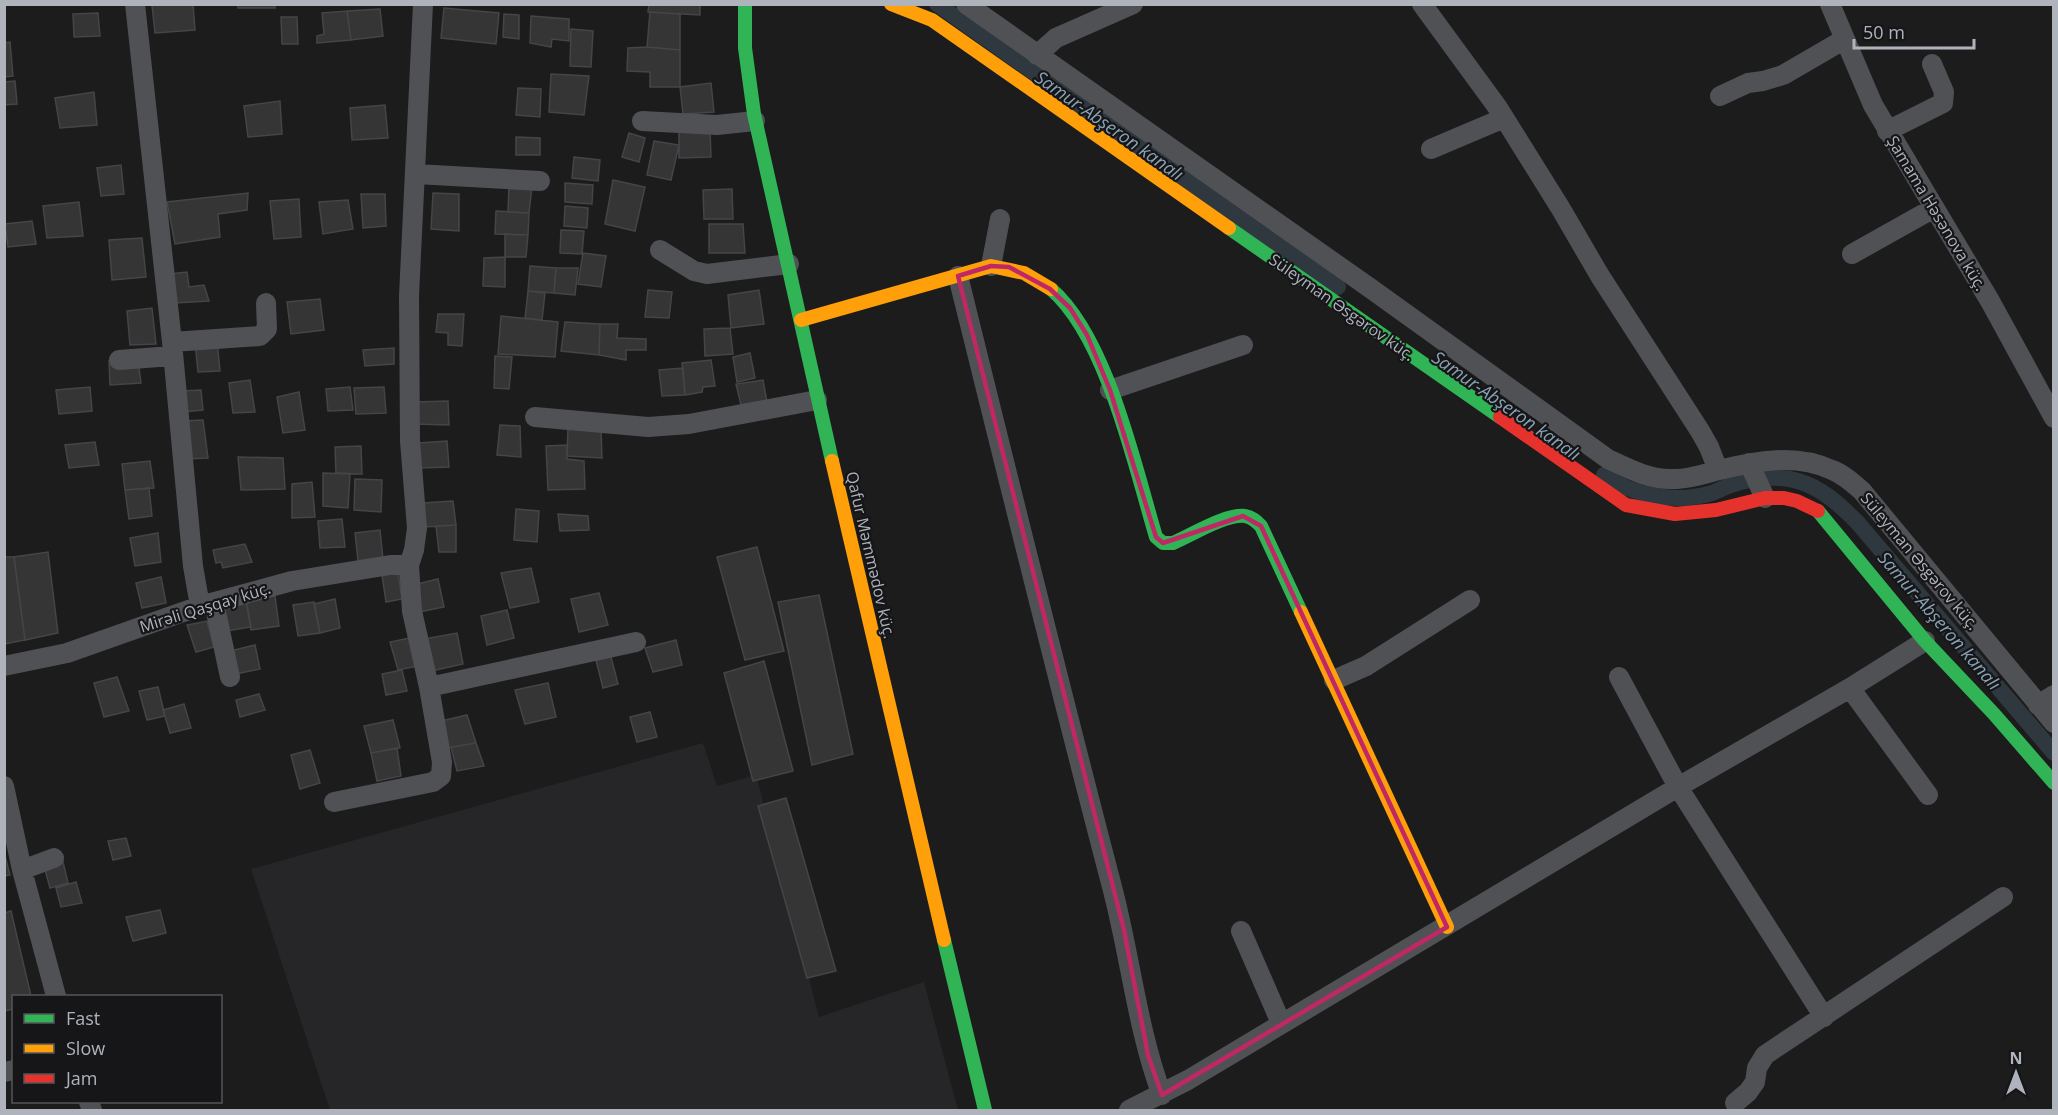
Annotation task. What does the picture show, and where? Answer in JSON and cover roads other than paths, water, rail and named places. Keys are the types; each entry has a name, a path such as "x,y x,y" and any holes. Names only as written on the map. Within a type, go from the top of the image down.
{"street":[{"path":"135,4 193,566 230,677"},
{"path":"334,802 433,782 441,776 442,762 429,687 412,611 409,565 417,528 410,441 409,296 423,4"},
{"name":"Qafur Məmmədov küç.","path":"745,4 745,65 755,121 789,264 817,400 985,1110"},
{"name":"Süleyman Əsgərov küç.","path":"891,4 932,20 1626,505 1675,514 1716,510 1765,498 1784,498 1797,501 1820,512 1925,641 1994,714 2054,783"},
{"name":"Süleyman Əsgərov küç.","path":"966,4 1608,459 1631,470 1659,478 1690,478 1749,463 1775,460 1804,461 1834,470 1862,491 2046,700 2054,723"},
{"path":"1036,55 1056,38 1133,4"},
{"path":"1422,4 1504,118 1600,276 1700,431 1718,470"},
{"name":"Şamama Həsənova küç.","path":"1830,4 1873,105 1887,131 1990,301 2054,418"},
{"path":"1720,96 1748,83 1783,75 1845,39"},
{"path":"1887,131 1943,103 1944,92 1932,64"},
{"path":"1431,149 1504,118"},
{"path":"642,121 717,125 755,121"},
{"path":"416,174 540,181"},
{"path":"1852,254 1934,208"},
{"path":"991,266 1000,219"},
{"path":"660,250 694,271 707,274 789,264"},
{"path":"801,320 991,266 1021,270 1050,289 1070,308 1087,335 1110,390 1156,537 1163,543 1173,543 1232,518 1243,516 1253,518 1261,526 1447,927"},
{"path":"958,276 1052,658 1124,930 1148,1055 1162,1095"},
{"path":"119,360 172,349 260,336 267,328 266,303"},
{"path":"1110,390 1244,345"},
{"path":"536,417 648,427 689,424 817,400"},
{"path":"1749,463 1765,498"},
{"name":"Mirəli Qaşqay küç.","path":"4,666 67,653 207,605 292,581 390,565 409,565"},
{"path":"1334,680 1366,666 1470,600"},
{"path":"1129,1110 1162,1095 1447,927 1678,787 1850,688 1925,641"},
{"path":"429,687 636,642"},
{"path":"1620,677 1678,787 1824,1017"},
{"path":"1850,688 1928,795"},
{"path":"4,786 22,870 56,995"},
{"path":"22,870 54,858"},
{"path":"1735,1103 1748,1092 1755,1082 1757,1068 1765,1055 2003,897"},
{"path":"1241,931 1281,1023"}],"waterway":[{"name":"Samur-Abşeron kanalı","path":"937,4 1338,287"},
{"name":"Samur-Abşeron kanalı","path":"1604,475 1628,488 1654,496 1696,497 1741,482 1774,478 1798,481 1823,493 1857,522 2054,753"}]}
